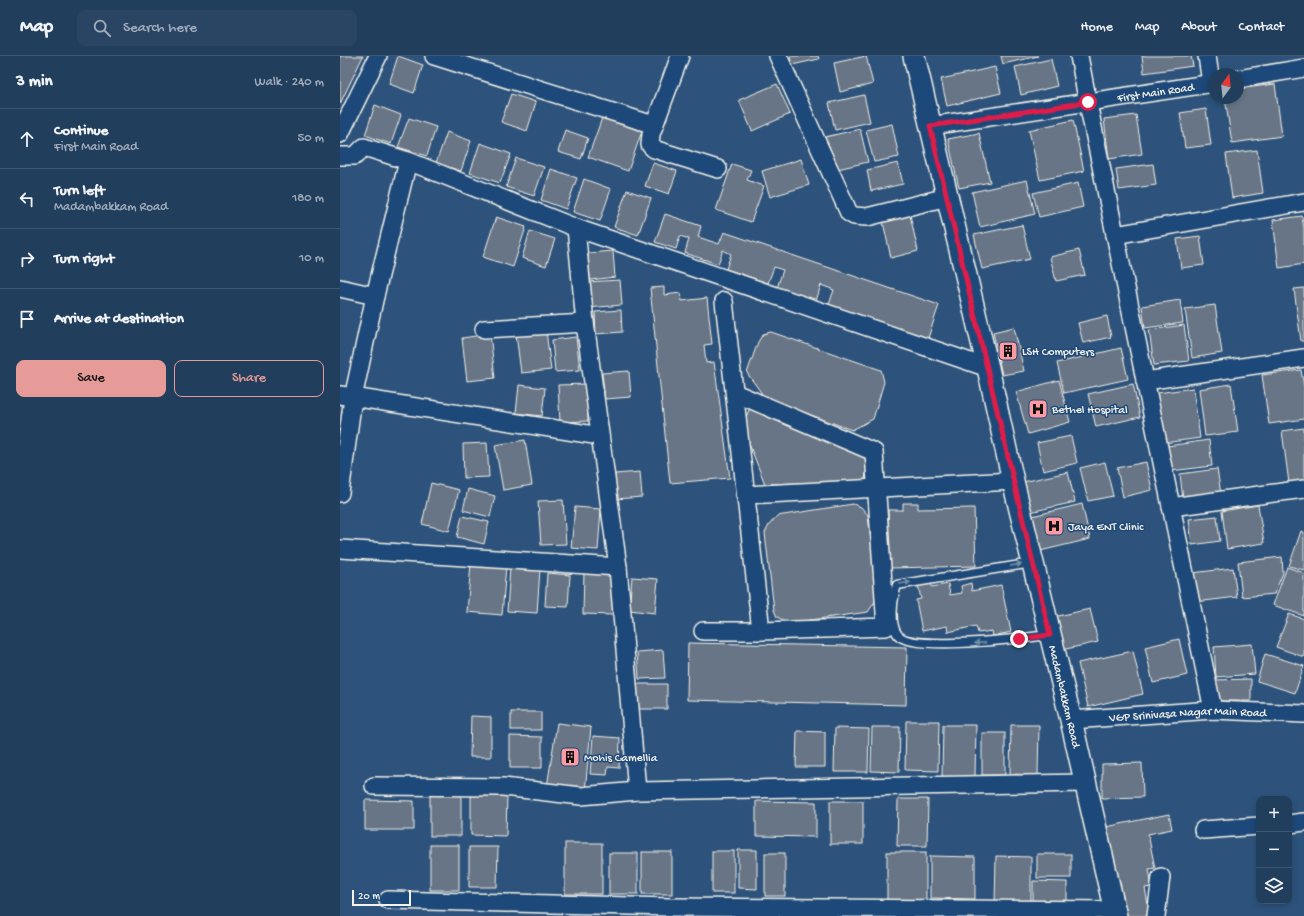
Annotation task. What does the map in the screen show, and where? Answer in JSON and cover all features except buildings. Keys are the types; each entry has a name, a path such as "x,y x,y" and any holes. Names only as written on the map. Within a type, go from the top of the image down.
{"street":[{"path":"340,134 378,56"},
{"path":"434,56 654,125"},
{"path":"680,56 654,125 649,141 650,145 654,149 718,169"},
{"path":"778,56 849,213 854,216 867,217 947,197"},
{"name":"Madambakkam Road","path":"914,56 988,368 1012,481 1071,720 1115,913"},
{"path":"1079,56 1213,710"},
{"path":"1207,56 1209,68"},
{"path":"1244,78 1304,68"},
{"name":"First Main Road","path":"930,126 1208,84"},
{"path":"340,156 355,156 364,147 408,161 576,228 988,368"},
{"path":"340,493 347,396 375,296 408,161"},
{"path":"1115,235 1304,202"},
{"path":"576,228 585,323 618,567 637,791"},
{"path":"340,288 375,296"},
{"path":"724,302 761,631"},
{"path":"484,329 585,323"},
{"path":"1145,381 1304,358"},
{"path":"703,631 761,631 886,627 874,452 735,393"},
{"path":"347,396 600,436"},
{"path":"745,495 1012,481"},
{"path":"1171,507 1304,489"},
{"path":"340,549 618,567"},
{"name":"VGP Srinivasa Nagar Main Road","path":"1071,720 1213,710 1304,714"},
{"path":"374,786 503,787 581,796 637,791 1086,783"},
{"path":"1292,824 1304,822"},
{"path":"1203,830 1256,826"},
{"path":"1156,916 1161,877"},
{"path":"388,900 670,907 1115,913"}],"lane":[{"path":"1033,563 897,585 894,596 893,626 899,636 912,642 981,643 1050,635"}],"place":[{"name":"LSH Computers","path":"1008,351"},
{"name":"Bethel Hospital","path":"1038,409"},
{"name":"Jaya ENT Clinic","path":"1054,526"},
{"name":"Mohis Camellia","path":"570,757"}],"route":[{"path":"1019,639 1050,635 1012,481 988,368 930,126 1088,102"}]}
